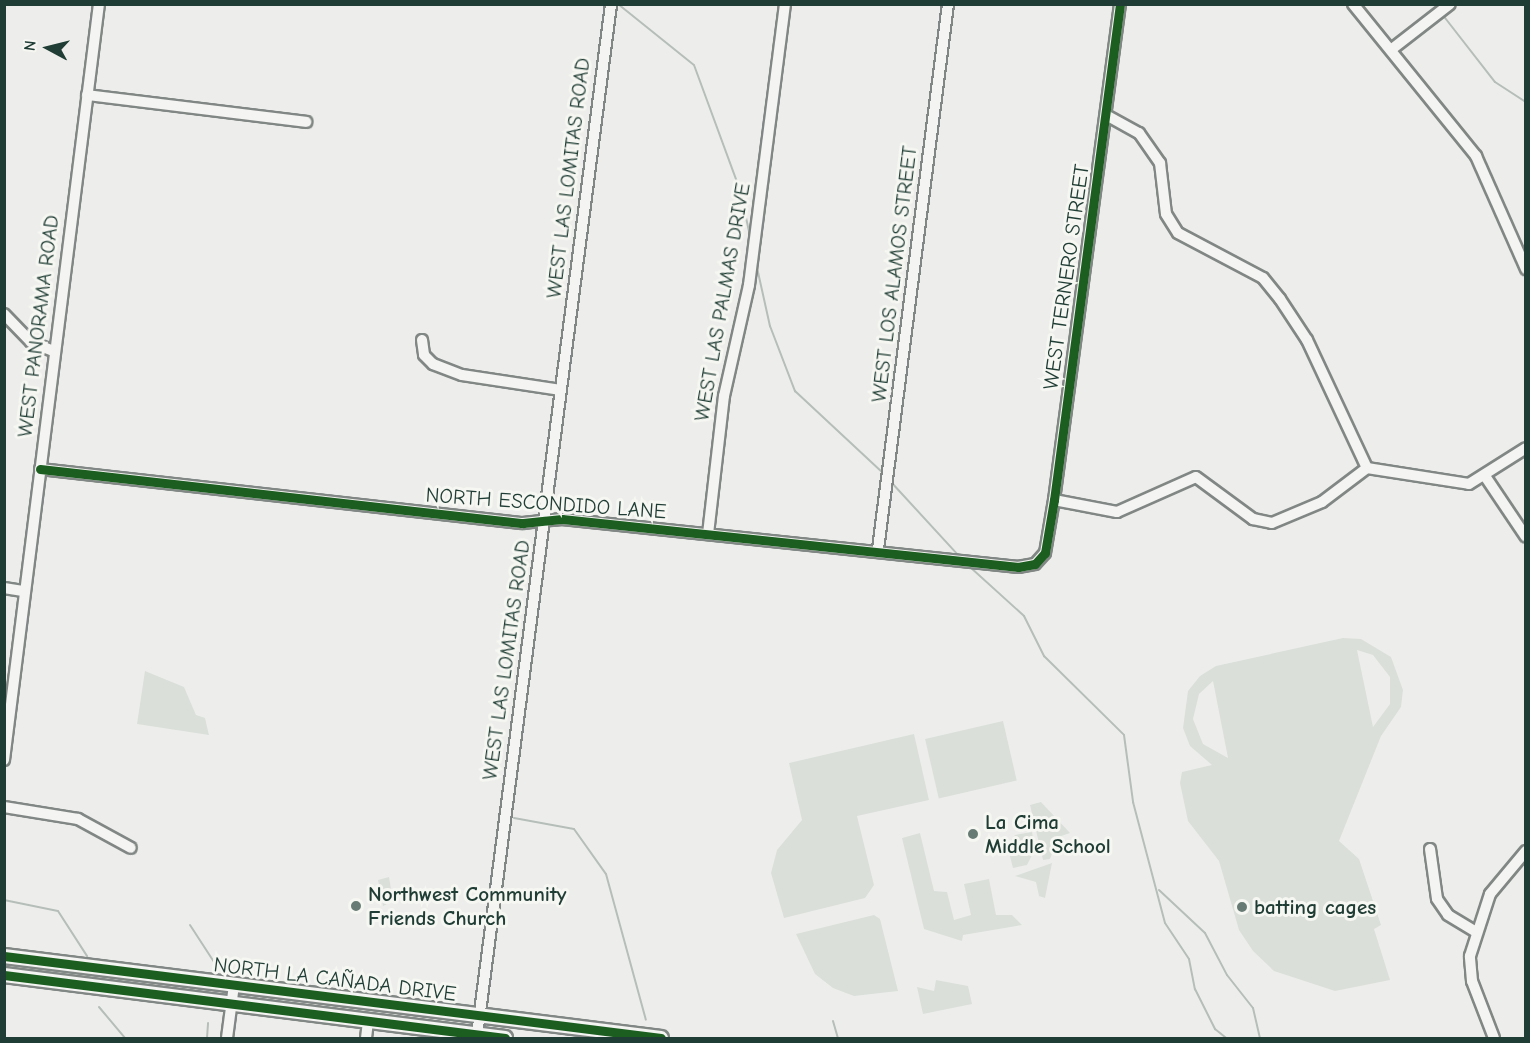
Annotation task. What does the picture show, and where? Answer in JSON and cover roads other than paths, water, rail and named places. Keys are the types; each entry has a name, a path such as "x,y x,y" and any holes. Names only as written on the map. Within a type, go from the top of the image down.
{"main road":[{"name":"NORTH LA CAÑADA DRIVE","path":"4,956 661,1038"},
{"name":"NORTH LA CAÑADA DRIVE","path":"4,975 506,1038"}],"street":[{"name":"WEST PANORAMA ROAD","path":"4,760 53,351 99,4"},
{"name":"WEST LAS LOMITAS ROAD","path":"477,1035 610,4"},
{"name":"WEST LAS PALMAS DRIVE","path":"708,534 724,396 749,285 785,4"},
{"name":"WEST LOS ALAMOS STREET","path":"878,549 948,4"},
{"name":"WEST TERNERO STREET","path":"1045,553 1120,4"},
{"path":"1353,4 1392,49 1476,156 1526,269"},
{"path":"1392,49 1450,4"},
{"path":"87,95 306,122"},
{"path":"1106,115 1139,133 1160,163 1166,214 1178,234 1263,278 1280,299 1307,340 1367,468"},
{"path":"4,314 30,342 53,351"},
{"path":"422,340 433,364 462,375 561,390"},
{"path":"1054,500 1117,512 1196,477 1253,519 1272,523 1322,502 1367,468 1453,484 1483,478 1526,448"},
{"name":"NORTH ESCONDIDO LANE","path":"40,469 523,523 545,520 878,549 1018,567 1035,564 1045,553"},
{"path":"1483,478 1526,537"},
{"path":"4,588 23,591"},
{"path":"4,807 78,819 131,848"},
{"path":"1430,849 1437,899 1448,915 1475,931"},
{"path":"1494,1038 1472,981 1475,931 1490,894 1526,851"},
{"path":"227,1038 234,985"},
{"path":"366,1038 368,1022"}],"waterway":[{"path":"618,4 694,65 740,190 750,236"},
{"path":"1442,14 1495,82 1526,102"},
{"path":"756,263 770,326 795,391 883,473"},
{"path":"891,482 960,557"},
{"path":"970,567 1024,616 1044,656 1124,735 1133,802 1165,923 1189,959 1195,989 1215,1029 1226,1038"},
{"path":"514,818 574,829 606,874 646,1020"},
{"path":"1159,890 1205,933 1227,975 1253,1008 1260,1038"},
{"path":"4,900 58,911 87,956"},
{"path":"190,925 216,965"},
{"path":"99,1007 125,1038"},
{"path":"833,1021 838,1038"},
{"path":"207,1038 208,1023"}],"place":[{"name":"La Cima Middle School","path":"973,834"},
{"name":"Northwest Community Friends Church","path":"356,906"},
{"name":"batting cages","path":"1242,907"}]}
